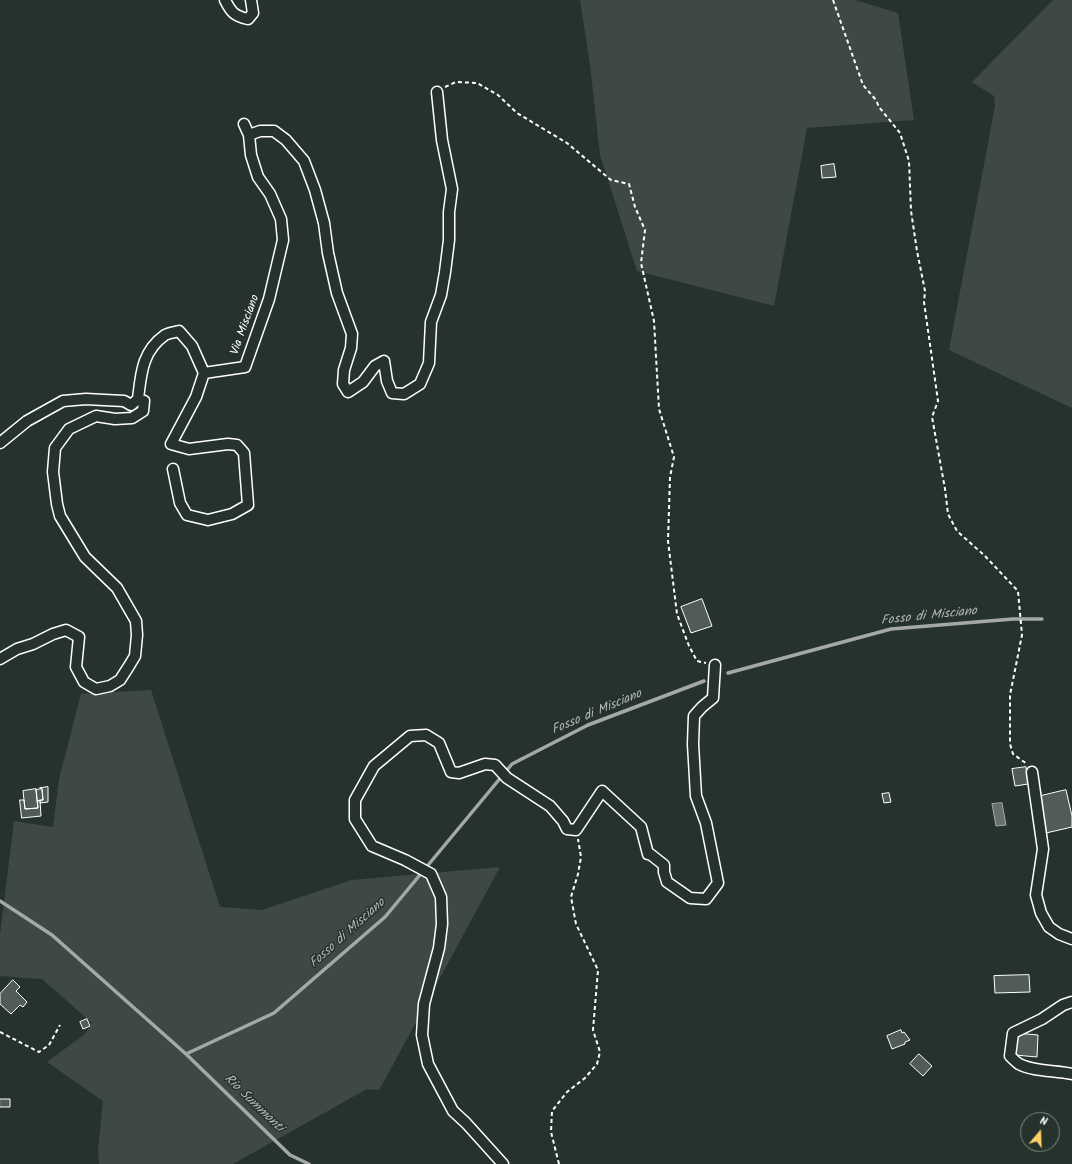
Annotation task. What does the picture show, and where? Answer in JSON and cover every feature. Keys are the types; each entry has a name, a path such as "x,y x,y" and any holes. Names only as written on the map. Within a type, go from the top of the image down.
{"street":[{"path":"225,0 230,11 239,17 248,19 253,13 251,0"},
{"path":"249,135 260,131 274,131 286,140 304,161 315,190 324,223 328,253 337,293 352,334 351,348 344,370 343,384 348,392 363,382 376,366 384,361 387,381 392,392 404,394 420,384 429,363 431,322 441,295 448,246 449,212 452,189 442,140 437,92"},
{"name":"Via Misciano","path":"204,373 245,367 269,299 283,240 281,219 270,194 258,177 251,155 249,135 244,124"},
{"path":"0,443 27,421 63,401 86,399 124,401 131,405 138,399 141,371 148,351 165,334 179,331 192,346 204,373 196,397 171,444 189,450 228,444 237,445 244,453 248,505 232,514 208,520 187,515 180,504 173,469"},
{"path":"0,659 17,649 66,630 79,636 76,667 84,682 96,689 110,686 120,680 130,666 135,656 137,635 136,621 117,588 85,557 60,516 52,472 55,448 69,429 96,416 115,419 132,418 143,411 144,401 138,399"},
{"path":"503,1164 466,1122 453,1110 428,1064 422,1035 424,1004 439,948 442,924 441,897 430,874 405,860 372,846 354,819 355,800 374,766 410,736 426,735 439,743 451,772 459,774 485,764 495,765 507,778 550,806 563,821 567,829 576,830 602,791 641,827 648,854 664,865 664,872 667,882 690,898 706,899 718,883 706,823 696,796 693,744 694,716 713,698 715,665"},
{"path":"1032,772 1042,848 1036,895 1041,913 1049,927 1059,934 1072,939"},
{"path":"1072,1002 1063,1004 1042,1019 1013,1033 1010,1056 1020,1064 1034,1069 1059,1071 1072,1074"}],"path":[{"path":"833,0 863,85 900,133 909,161 911,211 925,291 924,302 938,401 932,416 948,514 957,531 985,556 1018,592 1022,635 1010,695 1010,744 1013,754 1026,762 1032,772"},
{"path":"437,92 456,82 477,83 498,95 517,113 567,143 611,180 629,184 635,207 645,230 641,263 654,321 659,409 674,457 670,476 668,541 677,614 689,646 697,661 715,665"},
{"path":"559,1164 552,1132 552,1111 567,1092 585,1078 597,1064 600,1052 593,1030 598,970 576,924 572,897 581,857 576,830"},
{"path":"0,1032 39,1052 49,1045 60,1025"}],"shaded area":[{"path":"580,0 855,0 898,13 914,120 807,128 774,306 637,271 600,155 590,65"},
{"path":"1053,0 1072,0 1072,408 949,350 995,106 994,96 972,82"},
{"path":"151,690 220,907 262,910 352,880 500,867 379,1090 367,1089 233,1164 99,1164 98,1151 103,1101 47,1062 85,1034 92,1023 42,979 0,976 0,935 14,821 53,827 59,779 81,694"},
{"path":"1002,803 1006,825 996,826 992,804"}],"building":[{"path":"834,164 836,177 822,178 821,166"},
{"path":"702,599 712,626 691,633 681,607"},
{"path":"1026,767 1028,784 1015,786 1012,769"},
{"path":"48,787 48,802 40,803 40,800 43,800 42,789 40,788"},
{"path":"36,789 38,808 25,809 23,791"},
{"path":"42,789 43,800 37,801 36,790"},
{"path":"1066,790 1072,816 1072,827 1046,833 1037,797"},
{"path":"889,793 891,802 884,803 882,794"},
{"path":"20,800 24,800 25,809 38,808 37,801 40,800 41,816 22,818"},
{"path":"1029,975 1030,992 995,993 994,976"},
{"path":"13,980 20,987 16,991 27,1002 23,1007 20,1005 11,1014 0,1004 0,994"},
{"path":"87,1019 90,1026 83,1029 80,1022"},
{"path":"901,1030 902,1033 904,1032 910,1040 905,1042 905,1044 892,1049 887,1036"},
{"path":"1016,1033 1038,1035 1037,1057 1015,1055"},
{"path":"919,1054 932,1066 923,1076 910,1064"},
{"path":"0,1099 10,1099 10,1107 0,1107"}],"waterway":[{"name":"Fosso di Misciano","path":"728,673 891,629 1013,619 1042,619"},
{"name":"Fosso di Misciano","path":"0,901 52,935 186,1054 274,1013 385,917 512,764 588,725 704,681"},
{"name":"Rio Summonti","path":"186,1054 290,1155 309,1164"}]}
